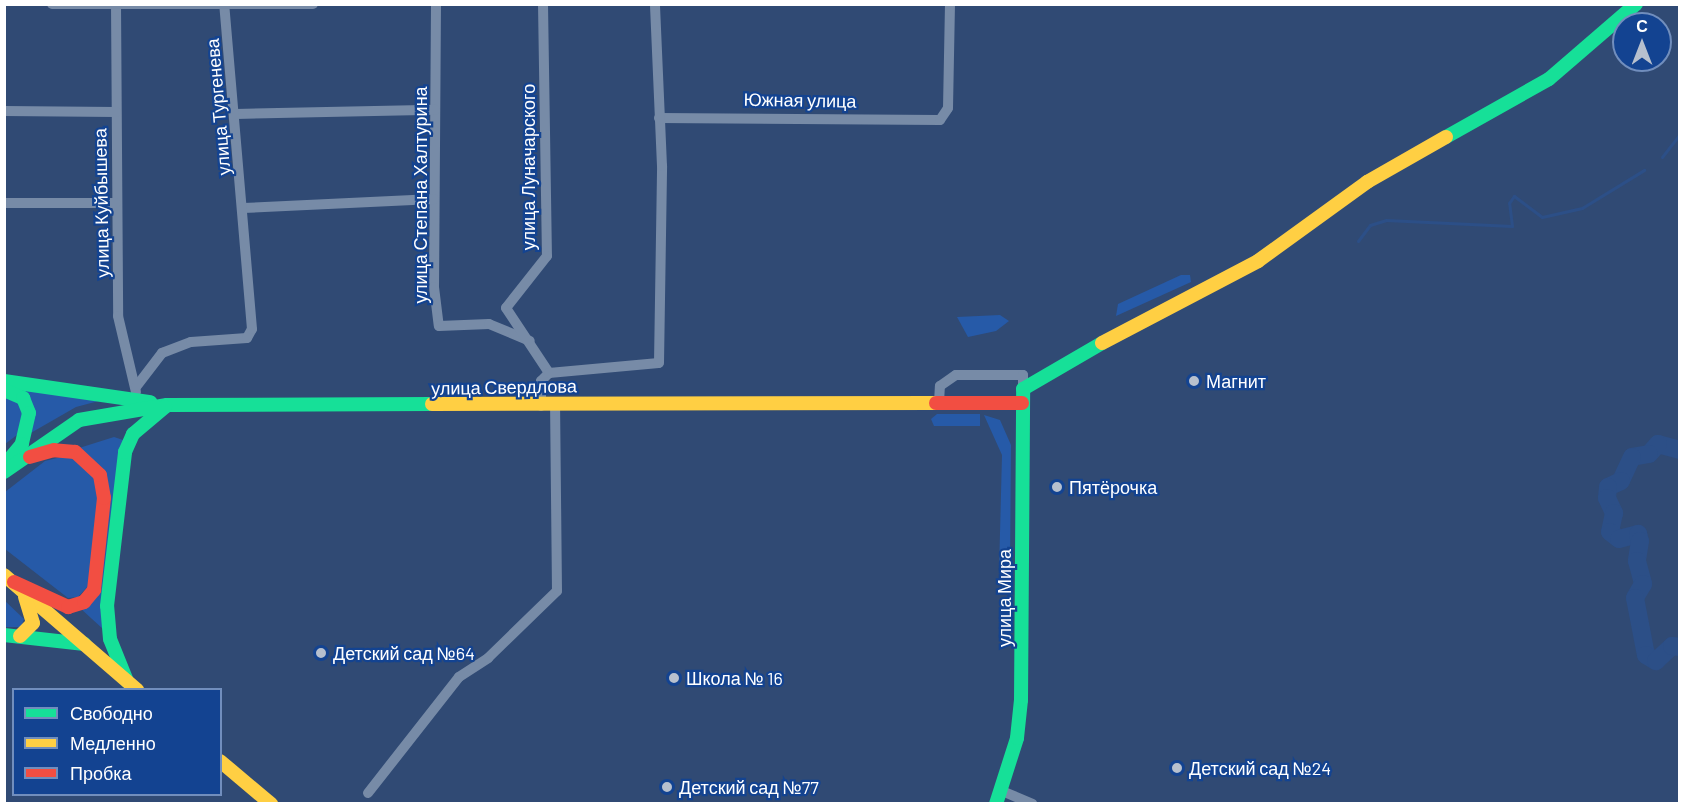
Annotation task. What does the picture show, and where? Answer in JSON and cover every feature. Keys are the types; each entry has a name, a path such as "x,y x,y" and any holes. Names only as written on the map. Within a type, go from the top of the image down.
{"street":[{"path":"52,4 313,4"},
{"name":"улица Степана Халтурина","path":"436,4 434,199 439,326 489,324 531,341"},
{"name":"улица Луначарского","path":"543,4 547,256 506,308 531,341 549,373"},
{"path":"541,406 541,381 549,373 659,363 662,264 655,4"},
{"name":"Южная улица","path":"659,118 940,120 948,108 950,4"},
{"path":"1023,396 1048,368 1258,261 1367,182 1496,113 1565,66 1636,4"},
{"name":"улица Куйбышева","path":"116,5 118,316 136,393"},
{"name":"улица Тургенева","path":"136,393 162,353 191,342 247,338 252,324 236,114 224,5"},
{"path":"236,114 435,110"},
{"path":"4,111 116,112"},
{"path":"243,208 434,199"},
{"path":"4,203 116,203"},
{"path":"939,403 940,386 956,375 1023,375 1023,396"},
{"path":"4,381 136,393 167,405 133,434 125,452 106,606 110,639 132,685"},
{"path":"4,390 23,398 29,413 22,444 7,467"},
{"name":"улица Свердлова","path":"7,467 79,420 167,405 555,406 939,403 1023,396"},
{"name":"улица Мира","path":"999,797 1021,700 1023,396"},
{"path":"368,793 459,676 488,658 557,591 555,406"},
{"path":"7,467 44,452 75,452 100,475 104,498 94,590 84,602 56,604 9,579"},
{"path":"9,579 34,615 29,631 20,636"},
{"path":"9,579 132,685"},
{"path":"4,635 84,644"},
{"path":"222,763 271,804"},
{"path":"999,797 1032,804"}],"shaded area":[{"path":"1181,275 1190,275 1191,282 1116,316 1118,304"},
{"path":"1000,315 1009,321 996,331 968,337 957,317"},
{"path":"22,389 110,398 76,407 29,434"},
{"path":"5,392 14,393 24,416 17,435 5,444"},
{"path":"937,414 980,414 980,426 934,426 931,419"},
{"path":"984,415 1000,420 1011,445 1010,572 999,572 1002,455"},
{"path":"114,437 123,440 103,629 80,608 91,601 109,497 76,449"},
{"path":"69,455 94,474 99,496 89,585 78,597 68,598 5,549 5,492 45,461"},
{"path":"4,600 24,619 21,627 5,627"}],"waterway":[{"path":"1662,157 1680,134"},
{"path":"1358,241 1370,225 1386,220 1512,226 1509,203 1514,196 1542,217 1582,208 1644,170"},
{"path":"1680,450 1658,444 1649,454 1632,457 1621,481 1608,487 1607,498 1614,513 1610,532 1619,539 1638,534 1640,541 1637,561 1643,584 1635,598 1646,655 1656,661 1672,646 1680,647"}],"traffic: fast":[{"path":"1446,137 1549,79 1636,4"},
{"path":"996,804 1017,738 1021,700 1023,389 1102,343"},
{"path":"4,381 150,402"},
{"path":"4,390 23,398 29,413 22,444 6,463"},
{"path":"4,472 79,420 167,405 432,404"},
{"path":"127,681 110,639 107,606 125,452 133,434 165,407"},
{"path":"4,635 84,644"}],"traffic: slow":[{"path":"1102,343 1258,261 1367,182 1446,137"},
{"path":"432,404 936,403"},
{"path":"4,575 135,688"},
{"path":"20,636 33,623 25,597"},
{"path":"222,763 271,804"}],"traffic: jam":[{"path":"936,403 1022,403"},
{"path":"14,582 68,607 84,602 94,590 104,498 100,475 75,452 54,450 30,457"}],"place":[{"name":"Магнит","path":"1194,381"},
{"name":"Пятёрочка","path":"1057,487"},
{"name":"Детский сад №64","path":"321,653"},
{"name":"Школа № 16","path":"674,678"},
{"name":"Детский сад №24","path":"1177,768"},
{"name":"Детский сад №77","path":"667,787"}]}
